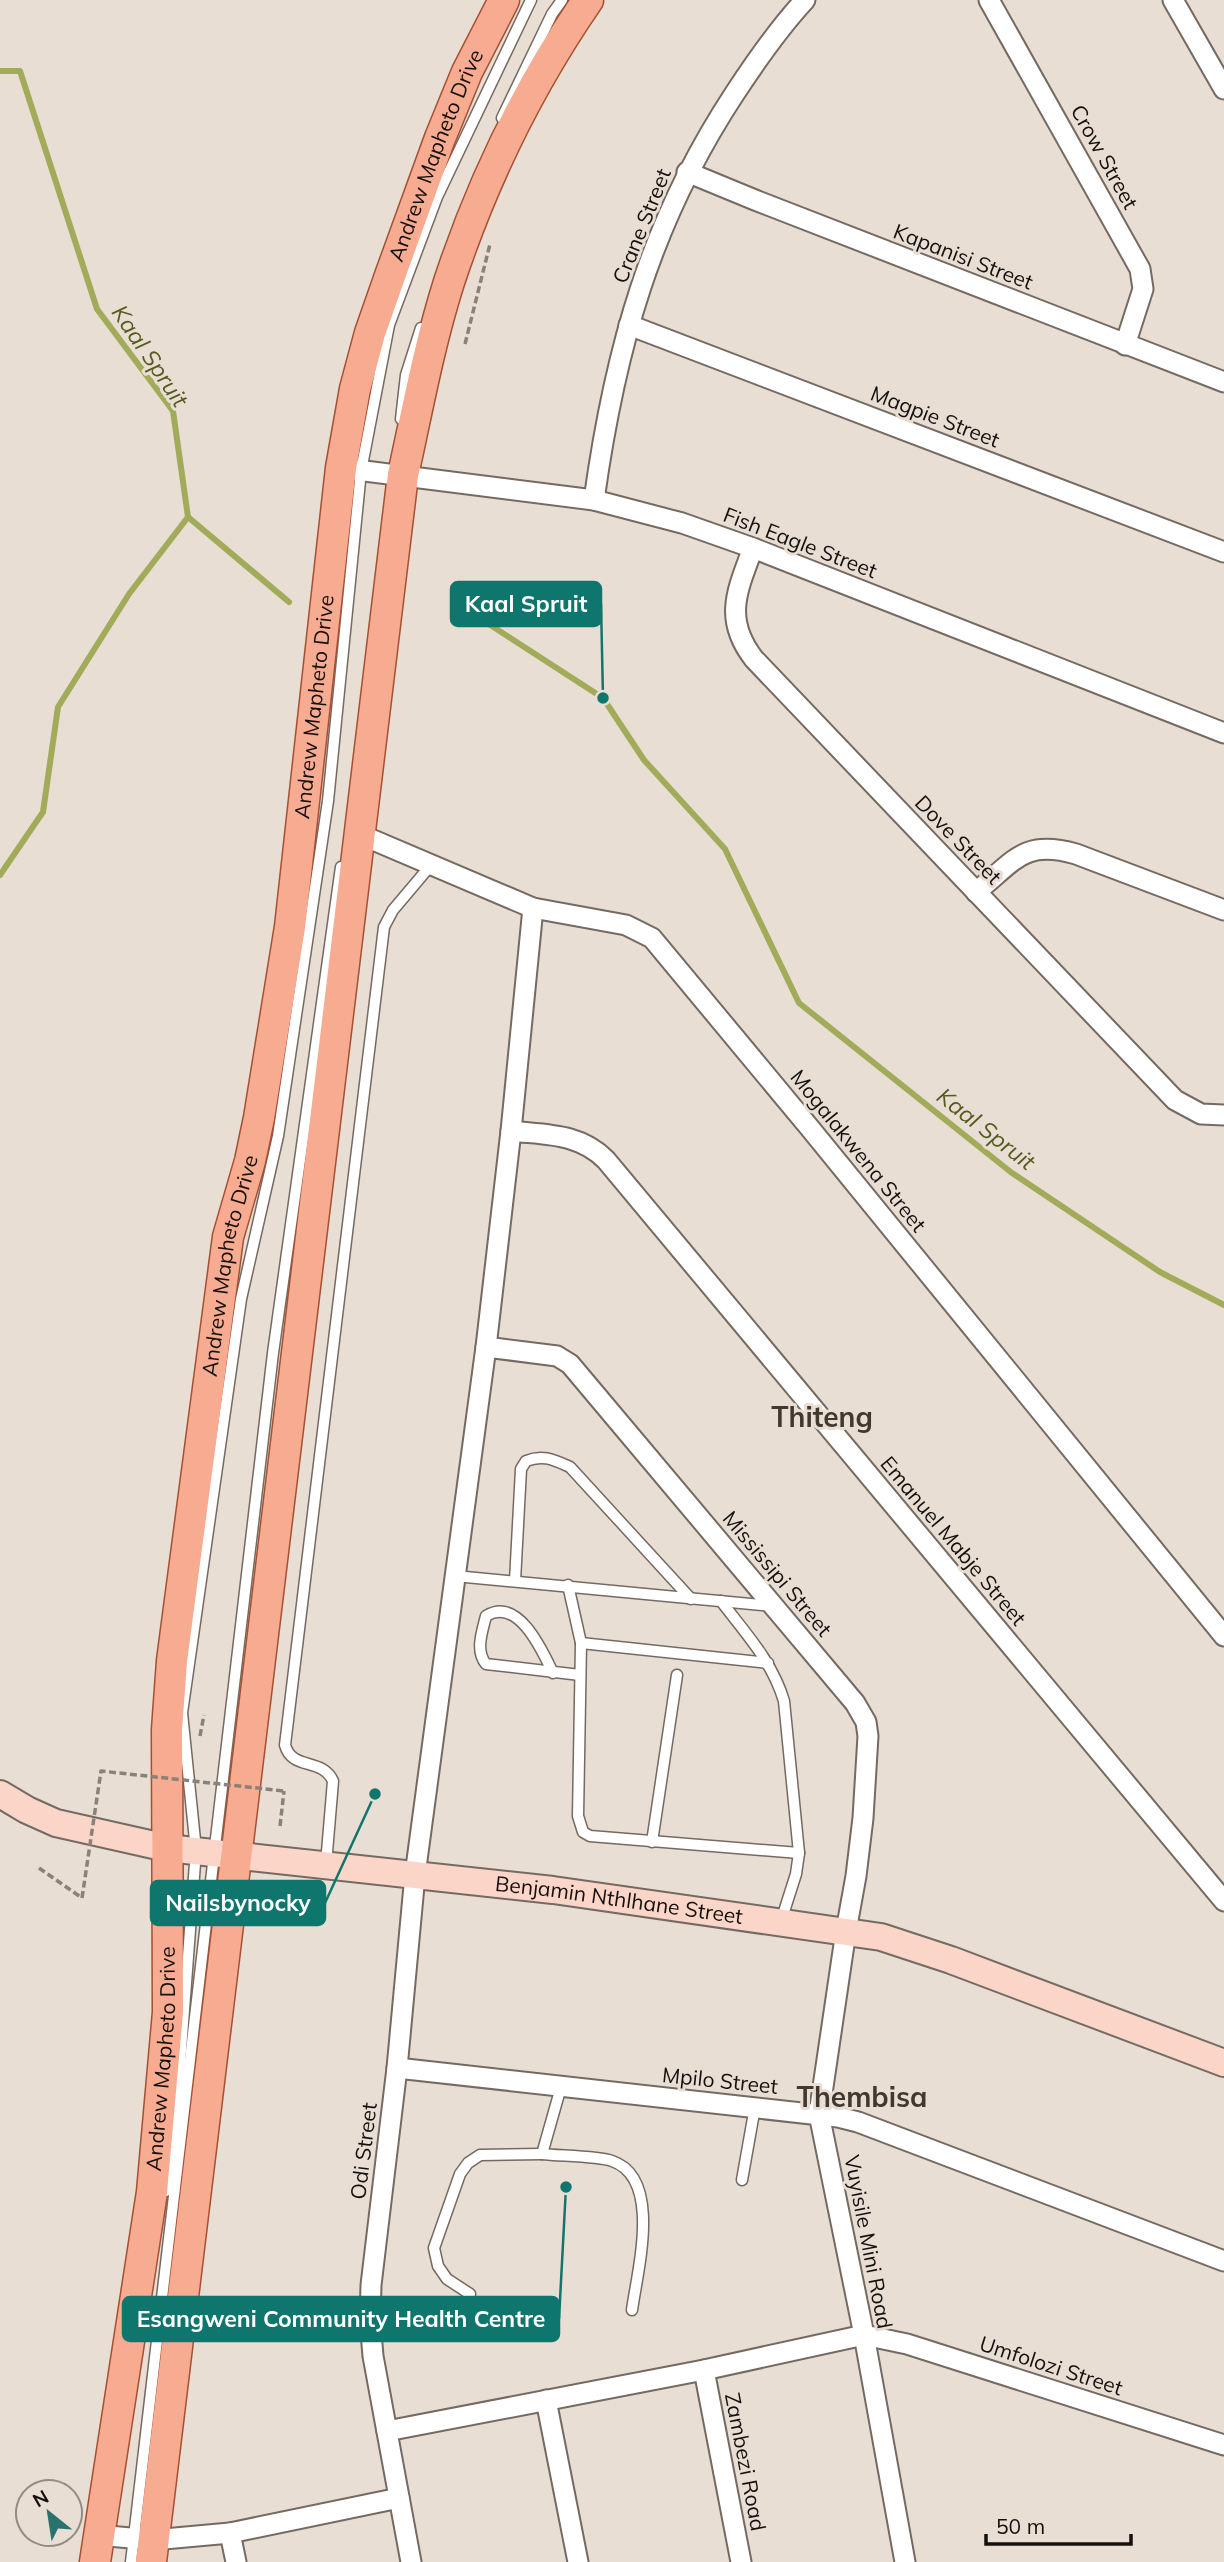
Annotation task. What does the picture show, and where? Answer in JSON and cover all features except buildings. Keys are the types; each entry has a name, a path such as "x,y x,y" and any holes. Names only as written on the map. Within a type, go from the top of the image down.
{"main road":[{"name":"Andrew Mapheto Drive","path":"106,2541 152,2192 168,2012 204,1852 167,1730 172,1661 228,1237 250,1161 259,1118 334,629 351,470 355,389 370,333 462,83 504,0"},
{"name":"Andrew Mapheto Drive","path":"146,2547 204,1852 359,834 398,466 449,282 502,145 555,48 588,0"}],"street":[{"name":"Crow Street","path":"989,0 1140,269 1143,289 1125,345"},
{"path":"1173,0 1224,89"},
{"name":"Crane Street","path":"594,500 614,381 646,269 687,172 792,4"},
{"name":"Kapanisi Street","path":"687,172 1224,382"},
{"name":"Magpie Street","path":"629,325 1224,552"},
{"name":"Fish Eagle Street","path":"351,470 398,466 594,500 682,523 753,548 1224,733"},
{"name":"Dove Street","path":"753,548 739,586 736,603 738,635 744,646 1175,1100 1201,1114 1224,1115"},
{"name":"Mogalakwena Street","path":"359,834 533,908 626,925 652,938 1224,1636"},
{"path":"976,892 1026,852 1038,848 1054,848 1224,910"},
{"name":"Odi Street","path":"411,2562 373,2356 371,2285 397,2067 415,1875 511,1132 533,908"},
{"name":"Emanuel Mabje Street","path":"511,1132 571,1138 588,1144 606,1160 1224,1901"},
{"name":"Mississipi Street","path":"485,1347 557,1356 570,1364 855,1703 866,1722 868,1746 863,1818 846,1931"},
{"name":"Benjamin Nthlhane Street","path":"0,1794 27,1811 56,1823 204,1852 553,1890 881,1937 931,1953 1224,2063"},
{"name":"Vuyisile Mini Road","path":"846,1931 819,2114 864,2336 905,2562"},
{"name":"Mpilo Street","path":"397,2067 819,2114 858,2122 1224,2261"},
{"path":"387,2431 864,2336"},
{"name":"Umfolozi Street","path":"864,2336 907,2344 1224,2445"},
{"name":"Zambezi Road","path":"704,2370 741,2562"},
{"path":"546,2400 578,2562"},
{"path":"106,2541 146,2547 230,2533 399,2498"},
{"path":"230,2533 236,2562"}],"lane":[{"path":"351,470 389,325 437,197 531,0"},
{"path":"499,124 552,14 562,0"},
{"path":"400,425 406,375 427,312"},
{"path":"359,744 378,636"},
{"path":"153,2279 174,2143 204,1852 342,862"},
{"path":"326,1865 333,1781 323,1768 293,1759 285,1745 384,927 393,910 431,865"},
{"path":"515,1581 521,1469 526,1461 535,1457 550,1457 570,1467 691,1599"},
{"path":"455,1576 774,1606"},
{"path":"568,1585 581,1643 579,1826 583,1832 590,1836 799,1853"},
{"path":"721,1601 768,1663 778,1679 784,1701 799,1853 796,1874 781,1922"},
{"path":"553,1672 534,1634 526,1625 503,1612 494,1611 486,1616 480,1658 486,1664 553,1672 580,1675"},
{"path":"581,1643 768,1663"},
{"path":"652,1842 677,1675"},
{"path":"542,2154 561,2087"},
{"path":"742,2180 755,2107"},
{"path":"470,2294 447,2279 438,2266 434,2248 460,2174 468,2163 480,2155 542,2154 613,2161 628,2171 639,2188 645,2210 632,2310"},
{"path":"131,2562 146,2547"}],"path":[{"path":"465,344 491,242"},
{"path":"38,1868 82,1898 101,1771 285,1791 280,1826"}],"waterway":[{"name":"Kaal Spruit","path":"0,71 20,71 97,309 173,411 188,517 289,602"},
{"path":"0,875 43,812 58,707 129,594 188,517"},
{"name":"Kaal Spruit","path":"461,606 603,698 644,760 725,849 799,1003 1012,1173 1160,1272 1224,1305"}],"place":[{"name":"Kaal Spruit","path":"603,698"},
{"name":"Nailsbynocky","path":"375,1794"},
{"name":"Esangweni Community Health Centre","path":"566,2187"}],"district":[{"name":"Thiteng","path":"822,1417"},
{"name":"Thembisa","path":"862,2097"}]}
